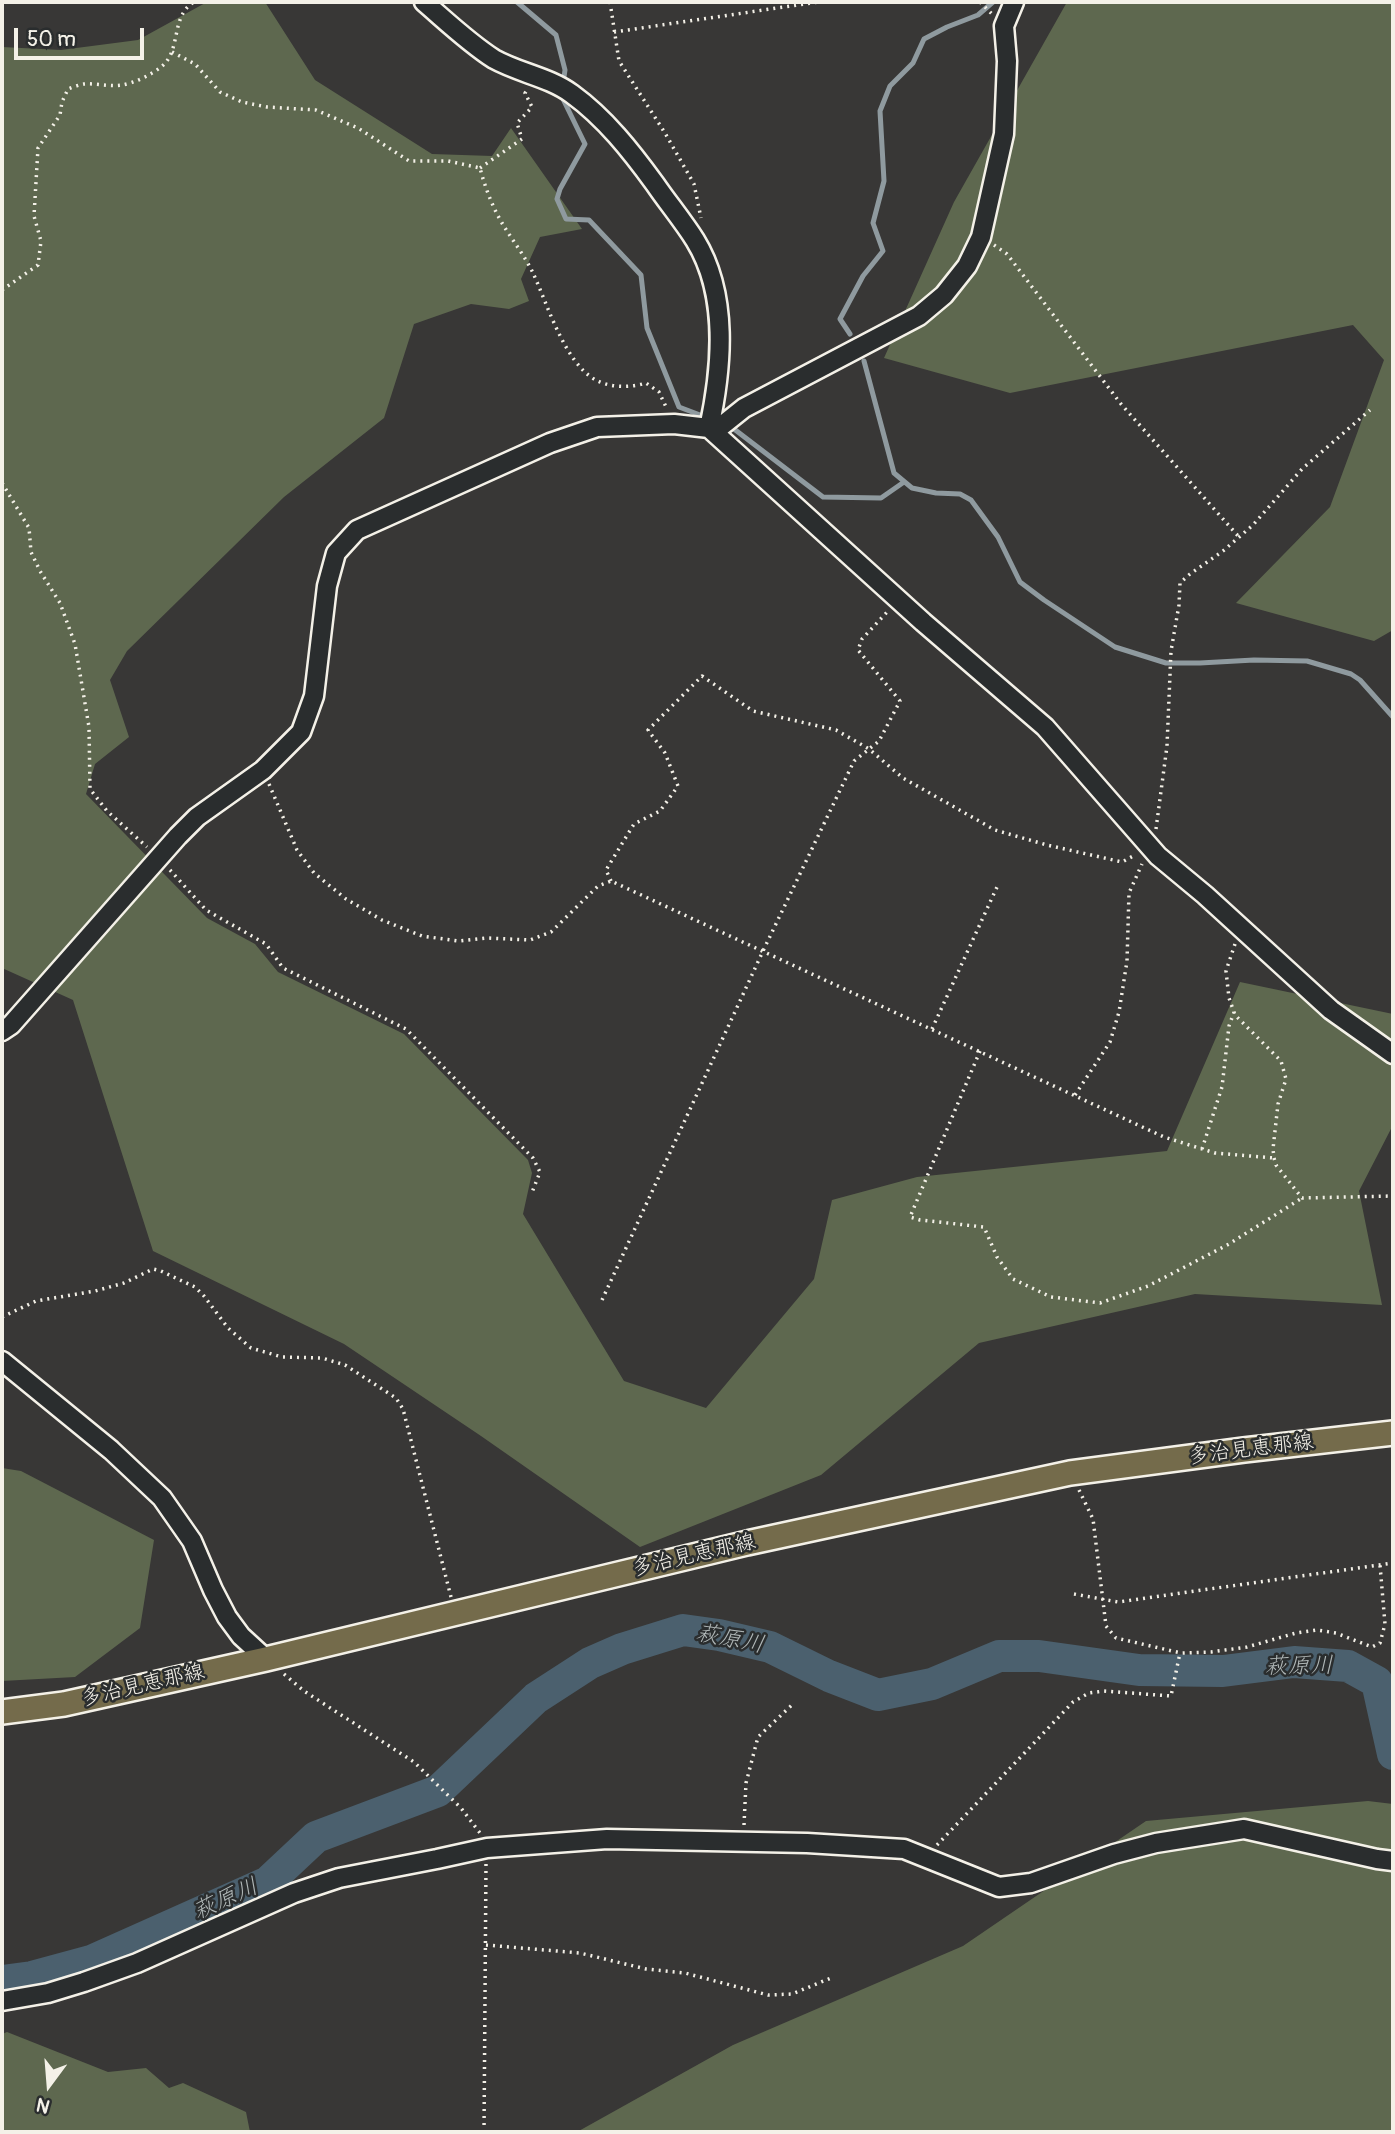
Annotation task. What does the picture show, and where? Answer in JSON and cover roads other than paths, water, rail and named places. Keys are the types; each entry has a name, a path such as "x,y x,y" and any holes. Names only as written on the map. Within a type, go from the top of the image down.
{"main road":[{"name":"多治見恵那線","path":"2,1712 64,1704 266,1659 747,1543 1069,1473 1393,1433"}],"street":[{"path":"424,2 464,37 496,60 566,90 625,144 696,242 712,278 719,314 712,430"},
{"path":"712,430 744,408 919,316 944,295 967,266 981,236 1004,134 1007,61 1004,26 1014,2"},
{"path":"2,1031 11,1025 197,817 263,770 301,732 314,696 327,586 336,553 357,530 573,435 597,427 674,424 712,430 898,600 1045,727 1158,856 1205,895 1331,1010 1393,1054"},
{"path":"2,1361 111,1450 162,1498 192,1541 227,1617 241,1636 266,1659"},
{"path":"2,2001 48,1993 137,1963 294,1893 339,1878 487,1848 607,1839 904,1849 999,1887 1031,1882 1146,1846 1244,1829 1393,1861"}],"waterway":[{"path":"517,2 556,35 565,70 563,84"},
{"path":"850,334 840,319 863,276 883,251 873,223 884,181 880,111 890,86 913,63 924,39 978,15 993,2"},
{"path":"562,94 585,144 557,199 566,219 589,220 641,275 647,328 679,407 708,418"},
{"path":"864,361 894,473 912,488 960,494 971,500 998,537 1020,582 1044,600 1115,647 1166,663 1307,661 1351,674 1360,680 1393,717"},
{"path":"726,426 734,429 823,497 881,498 904,482"},
{"name":"萩原川","path":"2,1981 32,1977 91,1961 268,1882 316,1837 438,1791 536,1698 590,1663 622,1649 683,1630 770,1647 829,1676 878,1695 932,1684 999,1656 1039,1656 1139,1670 1223,1671 1294,1662 1348,1666 1377,1682 1393,1754"}]}
